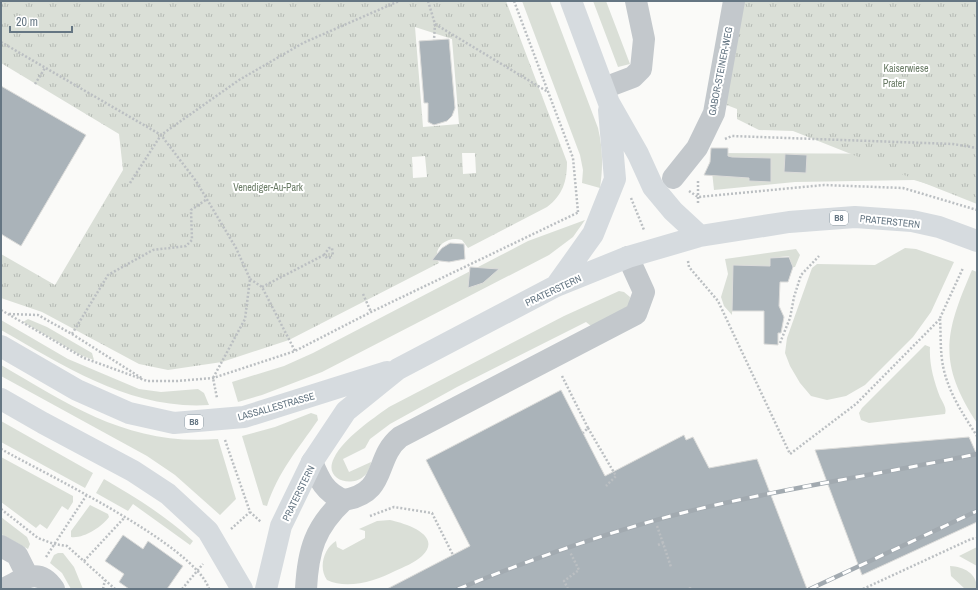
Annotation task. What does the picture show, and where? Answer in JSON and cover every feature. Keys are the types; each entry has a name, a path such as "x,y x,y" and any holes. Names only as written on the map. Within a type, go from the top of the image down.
{"main road":[{"path":"571,1 606,96 638,154 653,187 673,211 700,236"},
{"path":"556,286 592,234 615,179 606,96"},
{"name":"PRATERSTERN","path":"266,589 282,526 312,462 346,411 398,369 556,286 628,258 700,236 789,222 855,217 912,222 940,227 977,241"},
{"name":"LASSALLESTRASSE","path":"1,346 77,390 129,413 174,423 244,417 398,369"},
{"path":"1,399 133,471 168,494 208,532 242,589"}],"street":[{"path":"606,96 633,77 641,69 644,39 636,1"},
{"name":"GABOR-STEINER-WEG","path":"673,178 697,148 714,114 734,1"},
{"path":"306,589 309,559 318,531 329,514 344,500 363,494 371,488 389,450 400,437 636,314 644,292 628,258"},
{"path":"312,462 324,488 333,495 344,500"},
{"path":"1,546 17,555 41,581"},
{"path":"4,589 41,581"}],"path":[{"path":"130,183 161,135 239,80 303,43 391,2 399,1"},
{"path":"428,1 435,24 434,40"},
{"path":"514,1 573,158 578,212"},
{"path":"435,24 548,93"},
{"path":"1,42 161,135 196,181 207,199 236,248 250,279 245,319 213,378 218,400"},
{"path":"35,84 45,68"},
{"path":"697,148 732,136 953,144 977,148"},
{"path":"673,178 698,197 824,185 903,188 977,210"},
{"path":"630,196 645,233"},
{"path":"72,334 108,275 153,250 186,246 192,240 191,210 207,199"},
{"path":"1,310 84,358 147,381 177,381 213,378 295,351 578,212 605,205"},
{"path":"262,287 324,255 329,248 332,248 335,251 333,256 327,258 324,255"},
{"path":"780,343 790,318 794,297 801,275 819,256"},
{"path":"689,267 718,301 790,454 856,404 940,319 963,268"},
{"path":"250,279 262,287 287,332 295,351"},
{"path":"363,294 372,312"},
{"path":"8,314 38,315 72,334 147,381"},
{"path":"940,319 943,365 947,382 957,404 977,436"},
{"path":"559,370 588,428 616,476 606,486"},
{"path":"583,433 588,428"},
{"path":"225,440 250,512"},
{"path":"1,449 125,517 161,541 198,570 209,589"},
{"path":"41,581 44,560 86,496"},
{"path":"367,517 394,507 432,512 453,555"},
{"path":"1,509 38,538 54,544 67,546 115,589"},
{"path":"84,561 125,517"},
{"path":"657,526 671,567"},
{"path":"864,589 971,538 977,538"},
{"path":"658,545 663,543"},
{"path":"568,589 564,581 579,570 570,552"},
{"path":"182,589 198,570"},
{"path":"102,589 105,580"}],"green space":[{"name":"Venediger-Au-Park","path":"1,1 506,1 567,162 565,181 557,198 547,207 468,248 462,240 451,239 446,241 437,252 439,263 289,340 222,362 168,370 139,364 42,312 1,298 1,254 55,285 123,170 119,134 1,63","holes":["415,27 452,39 459,124 423,127","462,153 475,153 476,173 463,174","425,156 427,177 413,178 412,157"]},
{"path":"522,1 550,1 598,128 602,158 600,188 582,183 583,170 580,155"},
{"path":"593,1 606,1 630,64 618,67"},
{"name":"Prater","path":"724,1 977,1 977,204 793,131 759,130 737,119 737,109 711,99"},
{"path":"710,153 951,154 977,199 914,180 795,182 714,190"},
{"path":"585,220 573,237 549,255 322,372 262,395 238,402 232,382 284,366 313,353 528,241"},
{"path":"905,248 916,249 954,262 931,312 913,337 865,385 846,396 827,400 811,396 800,383 790,366 785,353 787,338 812,268 817,264 875,265"},
{"path":"796,249 800,255 795,267 793,267 789,256 770,258 770,266 733,265 732,315 724,306 721,297 728,274 725,259"},
{"path":"972,270 977,272 977,423 964,401 956,382 951,364 949,347 951,330 956,312"},
{"path":"619,291 624,292 630,297 629,306 591,326 586,322 457,387 390,424 370,439 365,448 343,459 349,472 371,462 368,472 362,478 354,481 346,481 339,479 333,474 331,467 334,458 344,443 358,430 389,407 564,316"},
{"path":"28,319 47,327 92,353 94,360 80,355 23,322"},
{"path":"1,320 68,359 139,389 161,392 198,389 204,393 209,405 180,405 153,401 100,383 50,358 1,330"},
{"path":"925,345 930,347 932,372 945,408 945,414 869,423 861,420 859,413 862,408"},
{"path":"1,365 78,409 130,430 186,440 218,439 236,499 220,515 175,475 147,456 1,376"},
{"path":"311,413 317,415 318,420 283,471 267,506 263,505 242,436 275,427"},
{"path":"1,421 93,473 85,488 1,442"},
{"path":"1,457 73,496 73,502 68,510 62,506 47,529 40,524 36,528 1,502"},
{"path":"104,479 150,507 193,541 190,545 133,504 128,511 96,493"},
{"path":"90,505 108,514 109,517 102,525 92,532 81,536 71,537 71,531"},
{"path":"1,517 27,537 30,544 28,549 1,534"},
{"path":"390,520 412,527 420,531 425,536 428,542 428,549 422,556 416,561 387,575 370,581 343,584 327,580 324,575 323,564 328,548 332,544 336,541 337,547 343,550 365,538 365,531 359,529 377,521"},
{"path":"977,547 977,566 959,556"},
{"path":"63,553 74,567 83,589 71,589 62,573 50,563 54,555"},
{"path":"950,566 965,569 969,572 975,579 977,589 965,589 951,576"}],"building":[{"path":"449,39 455,108 452,116 447,121 434,125 428,122 428,103 424,103 419,41"},
{"path":"1,86 86,135 21,246 1,234"},
{"path":"711,148 728,148 728,156 732,157 771,158 771,182 749,181 749,178 704,175 710,162"},
{"path":"785,154 807,155 806,173 784,172"},
{"path":"450,243 464,244 465,259 449,262 432,260 442,248"},
{"path":"789,257 793,267 788,282 780,282 779,306 784,317 781,333 778,333 778,345 764,344 764,311 732,311 733,265 770,266 770,258"},
{"path":"470,267 499,269 483,283 468,288"},
{"path":"561,390 605,476 684,435 686,440 693,437 709,468 757,459 807,589 387,589 470,546 426,460"},
{"path":"969,437 977,455 977,522 862,575 815,450"},
{"path":"123,535 143,549 148,541 183,566 167,589 129,589 119,582 124,574 105,561"}],"railway":[{"path":"458,589 573,546 631,527 690,511 761,495 977,454"},
{"path":"810,589 977,511"}],"park label":[{"name":"Kaiserwiese","path":"906,68"}]}
